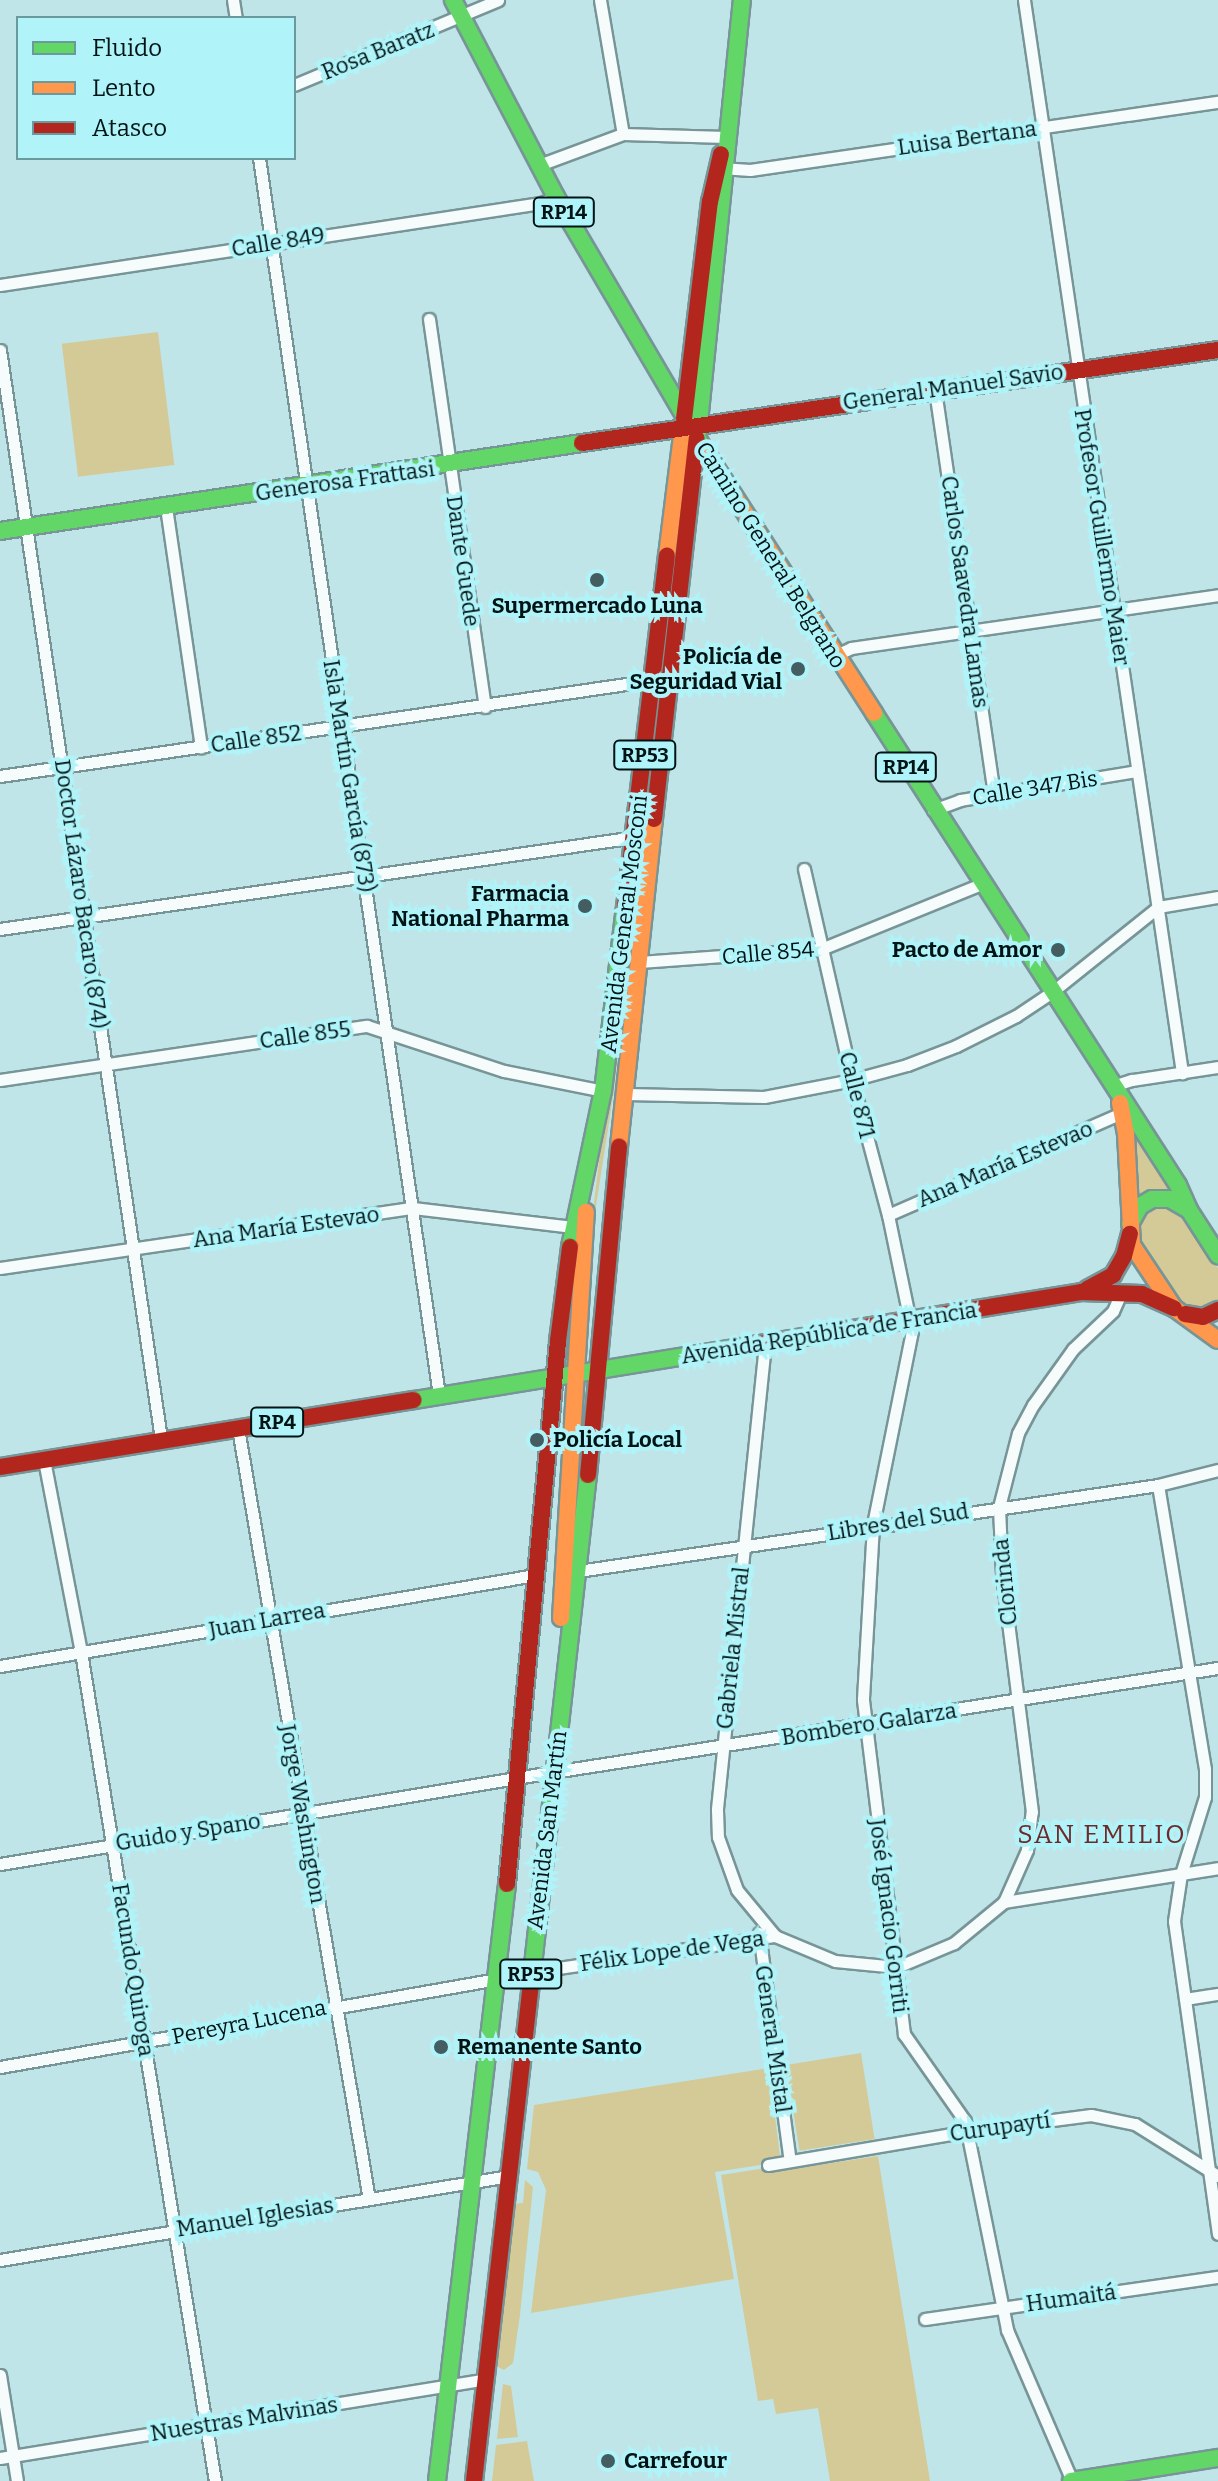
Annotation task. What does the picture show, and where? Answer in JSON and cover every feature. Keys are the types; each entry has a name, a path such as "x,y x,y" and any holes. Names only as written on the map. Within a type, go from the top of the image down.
{"main road":[{"name":"Camino General Belgrano","path":"453,0 556,197 690,426 933,810 1178,1185 1189,1210 1218,1255"},
{"name":"Avenida General Mosconi","path":"599,1370 690,426 742,0"},
{"name":"General Manuel Savio","path":"690,426 1218,350"},
{"name":"Avenida General Mosconi","path":"555,1377 573,1227 603,1091 653,680 690,426"},
{"name":"Generosa Frattasi","path":"0,531 306,487 690,426"},
{"name":"Camino General Belgrano","path":"1115,1090 1122,1113 1129,1230 1138,1258 1178,1310 1218,1340"},
{"name":"RP53","path":"557,1747 557,1672 585,1215 603,1091"},
{"name":"RP4","path":"1129,1230 1140,1206 1152,1199 1170,1199 1189,1210"},
{"name":"Avenida República de Francia","path":"1081,1292 1113,1275 1124,1256 1129,1230"},
{"name":"Avenida República de Francia","path":"576,1373 1081,1292 1142,1294 1178,1310"},
{"name":"RP4","path":"1178,1310 1203,1317 1218,1310"},
{"name":"Avenida San Martín","path":"474,2481 599,1370"},
{"name":"RP4","path":"0,1467 576,1373"},
{"name":"Avenida San Martín","path":"437,2481 519,1778 555,1377"},
{"path":"1072,2481 1218,2458"}],"street":[{"name":"Rosa Baratz","path":"296,84 498,0"},
{"path":"600,0 623,134"},
{"name":"Profesor Guillermo Maier","path":"1024,0 1182,1073"},
{"name":"Luisa Bertana","path":"721,168 750,170 1218,102"},
{"path":"539,165 623,134 726,137"},
{"name":"Isla Martín García (873)","path":"259,160 439,1395"},
{"name":"Calle 849","path":"0,285 541,203 556,197"},
{"name":"Dante Guede","path":"429,319 485,707"},
{"name":"Doctor Lázaro Bacaro (874)","path":"0,350 161,1439"},
{"name":"Carlos Saavedra Lamas","path":"935,390 994,794"},
{"path":"166,507 201,747"},
{"path":"834,656 851,648 1218,595"},
{"name":"Calle 852","path":"0,776 653,680"},
{"name":"Calle 347 Bis","path":"933,810 960,800 1137,771"},
{"path":"0,929 635,837"},
{"name":"Calle 871","path":"804,869 852,1080 888,1215 910,1320"},
{"name":"Calle 854","path":"638,962 821,949 981,884"},
{"path":"626,1094 741,1099 852,1080 956,1046 995,1028 1052,992 1158,907 1218,897"},
{"name":"Calle 855","path":"0,1080 367,1026 388,1030 437,1051 504,1071 603,1091"},
{"path":"1115,1090 1132,1080 1218,1067"},
{"name":"Ana María Estevao","path":"888,1215 1122,1113"},
{"name":"Ana María Estevao","path":"0,1268 413,1208 573,1227"},
{"name":"Clorinda","path":"1004,1902 1021,1868 1031,1831 1020,1699 1002,1574 999,1507 1018,1433 1033,1405 1073,1349 1113,1311 1121,1293"},
{"name":"José Ignacio Gorriti","path":"910,1320 912,1339 873,1525 864,1724 904,2034 909,2046 960,2113 968,2131 1001,2308 1072,2481"},
{"name":"Gabriela Mistral","path":"765,1344 723,1747 718,1837 737,1890 775,1936"},
{"name":"Jorge Washington","path":"238,1428 369,2199"},
{"name":"Facundo Quiroga","path":"44,1460 81,1652 215,2481"},
{"name":"Libres del Sud","path":"578,1571 1158,1485 1218,1470"},
{"path":"1158,1485 1205,1769 1205,1797 1181,1874 1174,1921 1213,2173 1218,2234"},
{"name":"Juan Larrea","path":"0,1666 535,1575"},
{"name":"Bombero Galarza","path":"519,1778 1218,1668"},
{"name":"Guido y Spano","path":"0,1864 519,1778"},
{"path":"1004,1902 1218,1868"},
{"name":"Félix Lope de Vega","path":"531,1972 775,1936 835,1961 897,1967 954,1943 1004,1902"},
{"name":"General Mistal","path":"757,1916 790,2161"},
{"name":"Pereyra Lucena","path":"0,2067 497,1979"},
{"path":"1185,1999 1218,1994"},
{"name":"Curupaytí","path":"768,2165 1077,2116 1105,2117 1153,2133 1213,2173"},
{"name":"Manuel Iglesias","path":"0,2260 509,2176"},
{"name":"Humaitá","path":"925,2319 1218,2277"},
{"path":"0,2375 6,2457 17,2481"},
{"name":"Nuestras Malvinas","path":"6,2457 487,2379"}],"shaded area":[{"path":"158,332 174,465 78,477 62,344"},
{"path":"687,440 614,1091 593,1211"},
{"path":"1134,1134 1137,1134 1175,1192 1137,1205"},
{"path":"1162,1205 1179,1210 1218,1268 1218,1302 1199,1313 1175,1300 1136,1237 1140,1214"},
{"path":"861,2053 875,2139 800,2151 786,2065"},
{"path":"769,2068 780,2156 766,2159 767,2164 715,2172 734,2279 531,2313 546,2190 538,2172 527,2169 534,2105"},
{"path":"878,2156 930,2481 830,2481 818,2408 776,2414 773,2399 758,2401 721,2175 765,2168 766,2173"},
{"path":"525,2180 533,2187 520,2315 513,2363 504,2370 498,2367 495,2356 512,2204 523,2203"},
{"path":"503,2384 511,2386 518,2437 497,2439"},
{"path":"527,2441 534,2481 492,2481 496,2445"}],"traffic: fast":[{"path":"453,0 556,197 704,449"},
{"path":"698,432 742,0"},
{"path":"0,531 582,443"},
{"path":"874,713 1178,1185 1189,1210 1218,1255"},
{"path":"570,1247 603,1091 625,907"},
{"path":"1130,1224 1140,1206 1152,1199 1170,1199 1189,1210"},
{"path":"414,1400 754,1345"},
{"path":"532,1974 588,1475"},
{"path":"437,2481 507,1884"},
{"path":"1071,2481 1218,2458"}],"traffic: slow":[{"path":"667,556 684,419"},
{"path":"704,449 874,713"},
{"path":"619,1146 654,819"},
{"path":"1120,1103 1126,1134 1132,1245 1174,1308 1218,1340"},
{"path":"561,1618 586,1212"}],"traffic: jam":[{"path":"684,419 710,202 721,154"},
{"path":"582,443 1218,350"},
{"path":"654,819 697,438"},
{"path":"625,907 667,556"},
{"path":"588,1475 619,1146"},
{"path":"1087,1289 1113,1275 1124,1256 1130,1234"},
{"path":"507,1884 558,1341 570,1247"},
{"path":"754,1345 1081,1292 1142,1294 1174,1308"},
{"path":"1185,1314 1203,1317 1218,1310"},
{"path":"0,1467 414,1400"},
{"path":"474,2481 532,1974"}],"place":[{"name":"Supermercado Luna","path":"597,580"},
{"name":"Policía de Seguridad Vial","path":"798,669"},
{"name":"Farmacia National Pharma","path":"585,906"},
{"name":"Pacto de Amor","path":"1058,950"},
{"name":"Policía Local","path":"537,1440"},
{"name":"Remanente Santo","path":"441,2047"},
{"name":"Carrefour","path":"608,2461"}],"district":[{"name":"SAN EMILIO","path":"1102,1835"}]}
